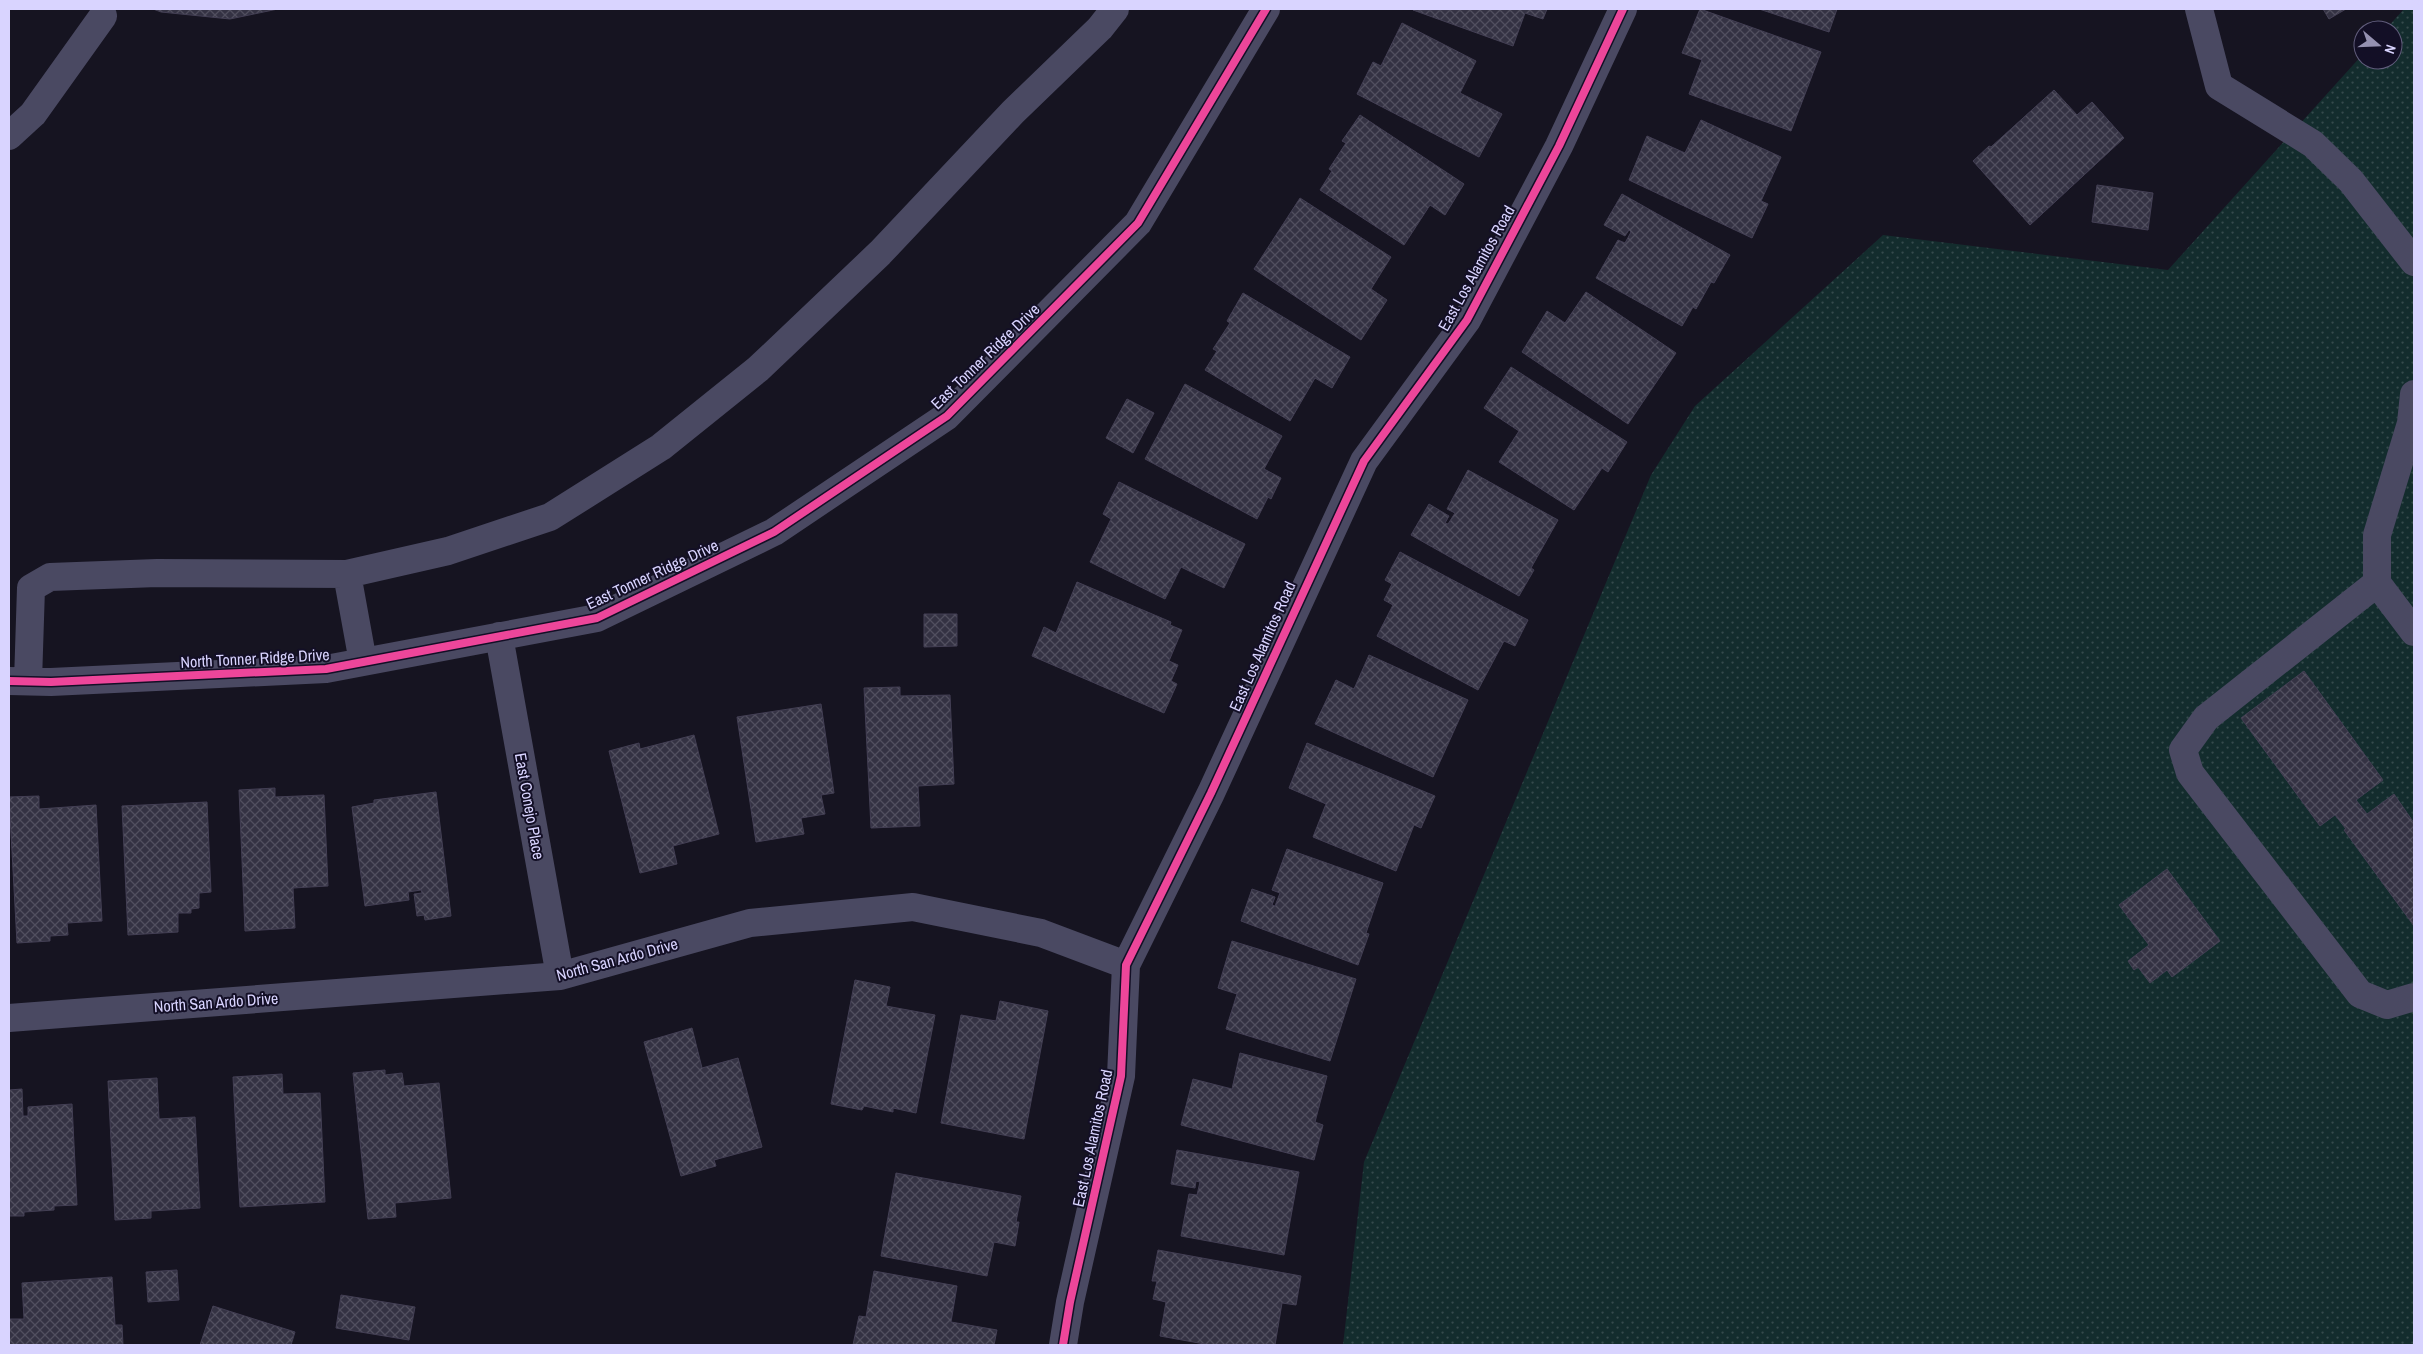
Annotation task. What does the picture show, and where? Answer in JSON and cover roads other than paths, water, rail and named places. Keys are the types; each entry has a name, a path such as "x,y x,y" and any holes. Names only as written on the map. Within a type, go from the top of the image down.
{"street":[{"path":"18,681 31,588 50,577 157,572 347,574 448,551 550,517 661,447 758,369 880,254 1013,112 1100,28 1116,9"},
{"name":"East Tonner Ridge Drive","path":"499,636 597,618 774,532 947,416 1138,223 1266,9"},
{"name":"East Los Alamitos Road","path":"1063,1345 1070,1302 1121,1076 1126,964 1211,793 1364,461 1467,320 1559,146 1623,9"},
{"path":"2198,9 2219,86 2313,144 2351,181 2414,262"},
{"path":"9,136 33,114 102,16"},
{"path":"2414,394 2411,423 2378,535 2377,583 2414,632"},
{"path":"347,574 363,662"},
{"path":"2377,583 2206,718 2182,750 2190,773 2360,994 2387,1005 2414,997"},
{"name":"North Tonner Ridge Drive","path":"18,681 326,669 499,636"},
{"name":"East Conejo Place","path":"499,636 560,976"},
{"name":"North San Ardo Drive","path":"9,1018 560,976 750,923 913,907 1041,933 1126,964"}]}
